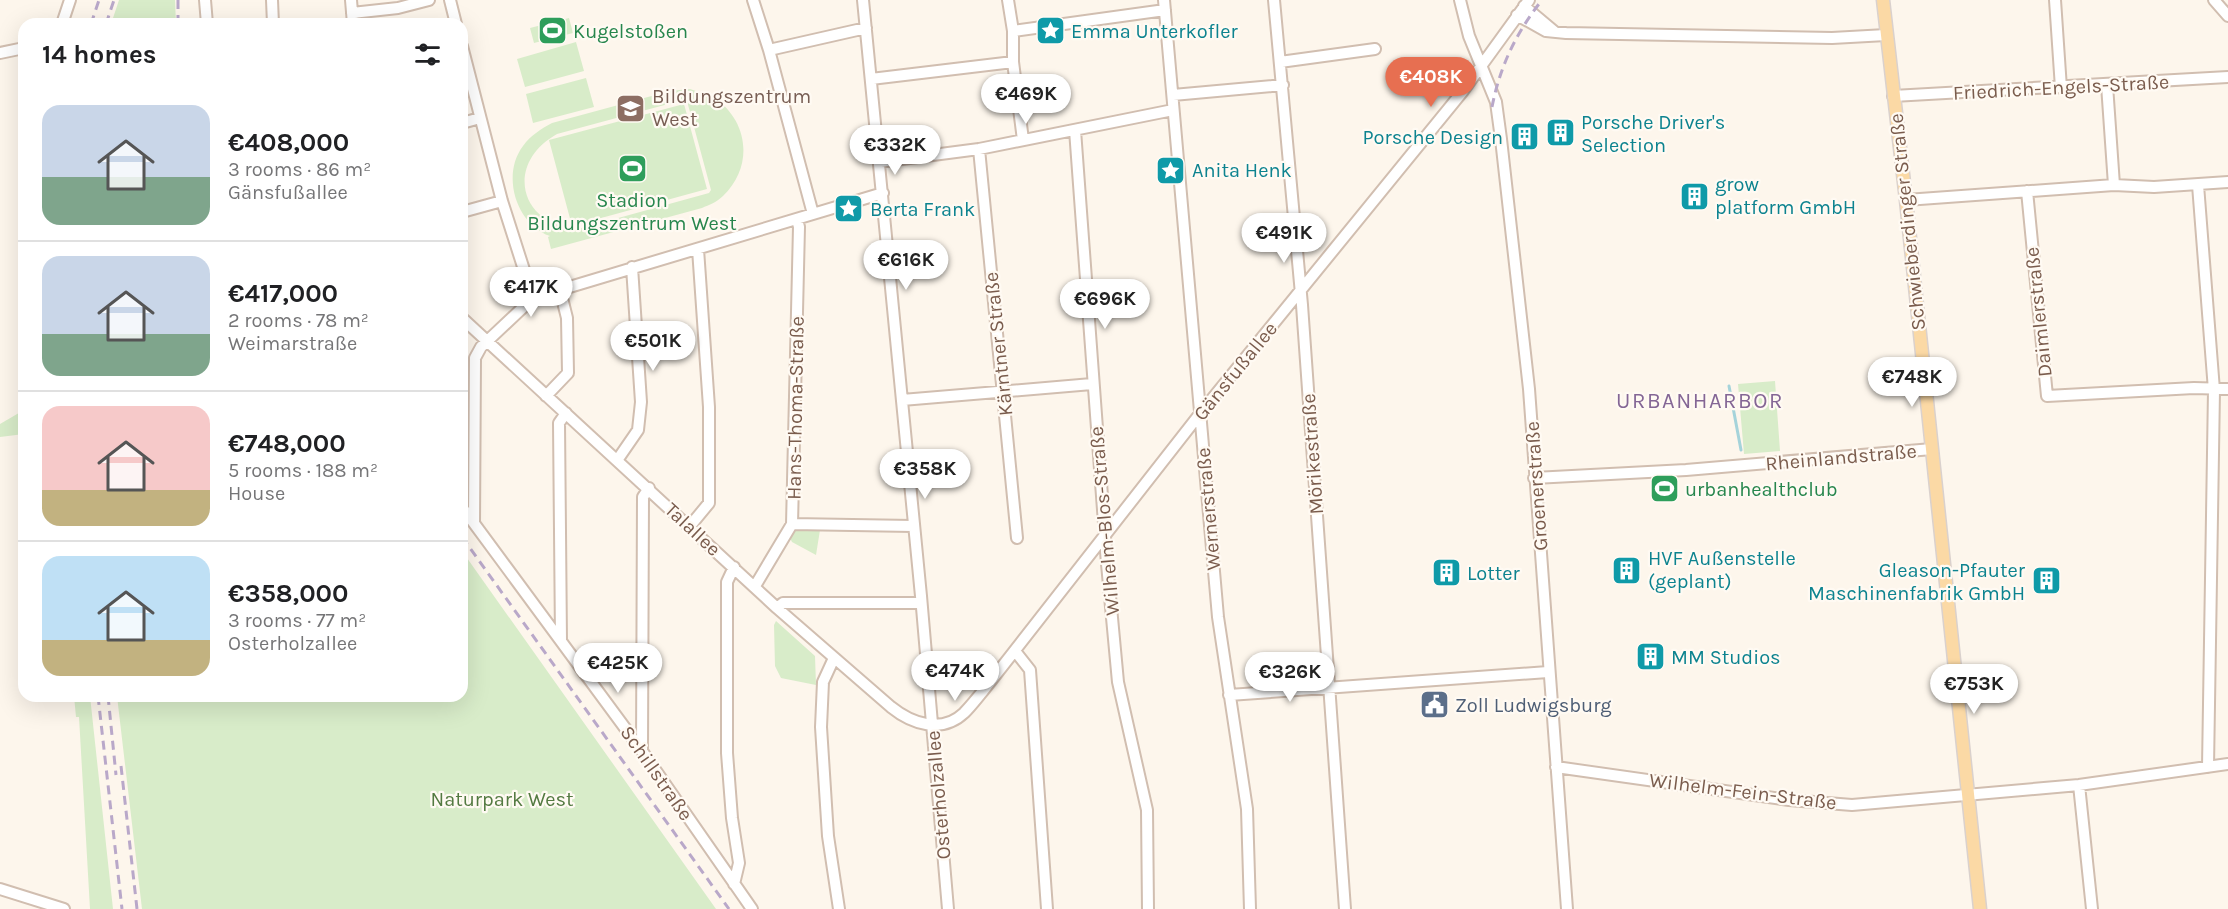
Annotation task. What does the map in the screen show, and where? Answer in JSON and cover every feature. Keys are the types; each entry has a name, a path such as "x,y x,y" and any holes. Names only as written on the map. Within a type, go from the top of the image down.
{"main road":[{"name":"Schwieberdinger Straße","path":"1883,0 1980,909"}],"street":[{"path":"64,18 70,0"},
{"path":"205,0 206,18"},
{"path":"272,0 273,18"},
{"path":"351,0 352,18 429,0"},
{"path":"450,0 454,18"},
{"path":"753,0 770,50 813,214"},
{"name":"Osterholzallee","path":"863,0 883,193 948,909"},
{"path":"1008,0 1023,140"},
{"name":"Mörikestraße","path":"1274,0 1300,292 1345,909"},
{"name":"Groenerstraße","path":"1460,0 1469,36 1496,102 1501,139 1529,389 1567,909"},
{"path":"2055,0 2061,88"},
{"path":"2214,0 2228,16"},
{"path":"1013,31 1164,5"},
{"name":"Wernerstraße","path":"1164,5 1218,617 1247,809 1250,909"},
{"path":"1523,7 1555,32 1821,38 1886,35"},
{"name":"Gänsfußallee","path":"931,725 950,722 963,714 1199,415 1481,67 1523,7"},
{"path":"770,50 866,28"},
{"path":"1280,62 1375,48"},
{"path":"0,53 18,49"},
{"path":"871,79 1013,62"},
{"path":"468,70 502,201 532,298"},
{"name":"Friedrich-Engels-Straße","path":"1893,96 2228,77"},
{"path":"1173,95 1282,85"},
{"path":"2108,85 2114,185"},
{"path":"879,162 979,149 1173,110"},
{"path":"468,121 480,118"},
{"name":"Wilhelm-Blos-Straße","path":"1075,130 1091,328 1092,384 1118,682 1147,810 1148,909"},
{"name":"Kärntner Straße","path":"979,149 1017,538"},
{"path":"1906,200 2114,185 2154,187 2228,182"},
{"path":"2198,185 2214,390 2208,767"},
{"name":"Daimlerstraße","path":"2026,191 2047,396 2194,388 2228,389"},
{"path":"474,523 475,358 487,342 532,298 883,193"},
{"path":"468,210 502,201"},
{"name":"Hans-Thoma-Straße","path":"754,586 792,524 799,227 797,219"},
{"path":"690,526 709,503 709,407 698,249"},
{"path":"618,459 638,430 640,402 632,267"},
{"path":"546,396 568,373 567,318 560,290"},
{"name":"Talallee","path":"468,324 834,658 900,715 918,723 931,725"},
{"path":"902,400 1092,384"},
{"path":"561,640 559,423 566,413"},
{"name":"Rheinlandstraße","path":"1534,478 1686,470 1932,449"},
{"path":"468,480 474,477"},
{"path":"642,751 643,497 649,488"},
{"name":"Schillstraße","path":"468,515 642,751 752,909"},
{"path":"792,524 913,526"},
{"path":"734,567 727,582 727,753 732,818 739,862 734,884"},
{"path":"777,608 783,603 921,603"},
{"path":"1014,651 1029,670 1047,909"},
{"path":"834,658 823,682 821,727 828,836 838,909"},
{"path":"1229,695 1328,686 1548,672"},
{"name":"Wilhelm-Fein-Straße","path":"1556,766 1790,800 1852,805 2079,785 2228,764"},
{"path":"2079,785 2092,909"},
{"path":"0,890 64,909"}],"green space":[{"path":"119,0 175,0 176,18 113,18"},
{"name":"Kugelstoßen","path":"569,18 573,33 534,43 530,28"},
{"path":"576,42 584,71 525,87 517,59"},
{"path":"586,78 594,107 533,123 526,94"},
{"path":"690,89 713,97 734,118 743,144 743,158 740,172 733,184 721,198 702,208 551,249 548,237 550,236 538,230 528,221 516,197 513,171 516,158 523,146 536,133 552,123 670,91","holes":["687,101 711,190 709,193 582,228 561,225 544,218 533,207 526,193 525,177 529,161 540,147 557,134"]},
{"path":"684,104 707,189 572,226 549,140"},
{"path":"1775,381 1780,451 1744,454 1738,384"},
{"path":"18,414 18,435 0,437 0,424"},
{"path":"806,527 820,530 816,555 792,542 790,538 796,530"},
{"name":"Naturpark West","path":"468,559 716,909 142,909 118,702 468,702"},
{"path":"776,621 815,656 816,685 781,678 775,666 774,625"},
{"path":"75,702 91,702 113,909 90,909 79,717 76,717"}],"waterway":[{"path":"1729,386 1741,450"}],"railway":[{"path":"93,18 99,0"},
{"path":"108,18 114,0"},
{"path":"178,0 178,18"},
{"path":"1492,107 1510,50 1542,0"},
{"path":"468,545 729,909"},
{"path":"99,702 122,909"},
{"path":"109,702 116,775"},
{"path":"121,766 137,909"}],"place":[{"name":"Kugelstoßen","path":"552,31"},
{"name":"Emma Unterkofler","path":"1050,31"},
{"name":"Bildungszentrum West","path":"631,108"},
{"name":"Porsche Driver's Selection","path":"1560,133"},
{"name":"Porsche Design","path":"1524,137"},
{"name":"Stadion Bildungszentrum West","path":"632,169"},
{"name":"Anita Henk","path":"1171,170"},
{"name":"grow platform GmbH","path":"1694,196"},
{"name":"Berta Frank","path":"849,209"},
{"name":"urbanhealthclub","path":"1664,489"},
{"name":"HVF Außenstelle (geplant)","path":"1627,570"},
{"name":"Lotter","path":"1446,573"},
{"name":"Gleason-Pfauter Maschinenfabrik GmbH","path":"2046,581"},
{"name":"MM Studios","path":"1650,657"},
{"name":"Zoll Ludwigsburg","path":"1434,705"}],"district":[{"name":"URBANHARBOR","path":"1700,400"}]}
